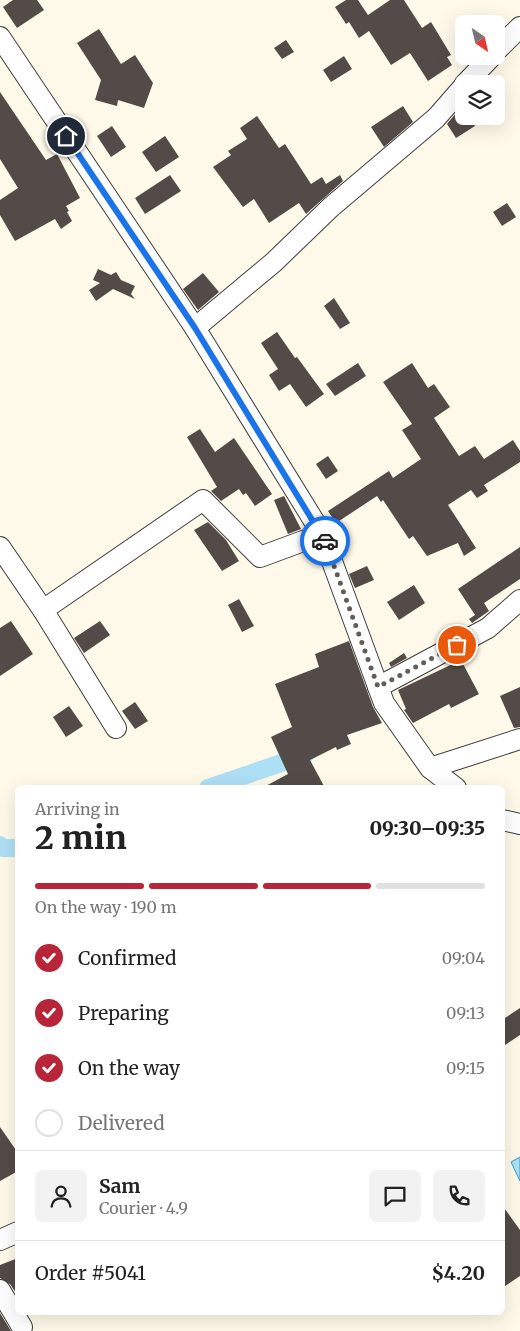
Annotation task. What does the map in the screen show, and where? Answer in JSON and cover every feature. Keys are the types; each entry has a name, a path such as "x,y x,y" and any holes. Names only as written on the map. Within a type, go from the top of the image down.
{"street":[{"path":"505,43 520,27"},
{"path":"0,37 195,328 322,534 384,703 430,768 452,785"},
{"path":"474,75 484,65"},
{"path":"195,328 274,262 331,207 436,118 455,96"},
{"path":"44,610 203,500 260,557 322,534"},
{"path":"0,547 44,610 116,728"},
{"path":"378,687 488,628 520,600"},
{"path":"430,768 520,739"},
{"path":"505,821 520,824"},
{"path":"0,1240 15,1233"},
{"path":"0,1290 22,1328"}],"water":[{"path":"520,1157 520,1181 511,1162"}],"building":[{"path":"13,0 37,0 44,10 17,28 3,7"},
{"path":"346,0 358,0 368,15 390,0 404,0 422,28 431,22 451,55 447,57 452,65 428,81 410,53 391,65 369,31 359,38 349,22 346,24 335,7"},
{"path":"99,29 121,64 135,55 153,83 144,108 118,100 117,106 95,100 101,80 77,43"},
{"path":"286,40 294,52 282,59 274,48"},
{"path":"344,56 352,69 331,82 323,70"},
{"path":"0,92 46,160 57,154 80,198 66,206 72,221 61,229 55,219 15,241 0,215 0,200 18,188 0,159"},
{"path":"403,106 413,122 384,147 371,127"},
{"path":"455,114 455,125 475,126 456,138 447,124"},
{"path":"257,116 279,148 285,144 311,184 322,177 326,184 340,175 343,181 306,214 299,203 269,223 254,199 243,207 213,167 231,155 228,151 247,139 240,128"},
{"path":"112,126 126,147 111,157 97,136"},
{"path":"165,136 179,157 156,172 142,152"},
{"path":"170,175 181,191 145,214 135,198"},
{"path":"507,203 516,217 502,226 493,212"},
{"path":"98,269 111,275 116,272 121,280 135,286 131,294 135,299 113,289 96,301 89,290 100,283 93,280"},
{"path":"203,273 219,292 198,310 183,289"},
{"path":"334,298 350,323 340,329 324,306"},
{"path":"277,332 324,394 306,407 290,384 279,391 269,375 278,369 261,343"},
{"path":"358,363 366,376 335,396 326,384"},
{"path":"412,363 428,388 434,384 450,407 434,418 459,456 475,446 484,459 513,440 520,451 520,462 484,485 488,491 477,498 471,490 448,505 476,548 464,556 458,543 427,556 413,536 409,539 383,500 381,502 377,496 336,523 328,511 389,471 393,478 421,459 402,430 412,424 383,382"},
{"path":"200,429 215,452 234,438 272,494 255,506 246,493 243,495 239,489 221,501 211,491 217,487 187,437"},
{"path":"328,456 338,471 326,479 316,464"},
{"path":"284,496 301,529 288,534 274,500"},
{"path":"208,522 226,540 239,561 222,571 194,530"},
{"path":"520,547 520,579 484,603 489,611 472,623 469,619 475,615 458,589"},
{"path":"367,566 374,580 355,588 349,574"},
{"path":"414,585 425,603 399,620 387,602"},
{"path":"239,599 254,626 242,632 228,605"},
{"path":"11,621 33,654 0,676 0,628"},
{"path":"100,621 110,635 84,653 74,638"},
{"path":"349,641 373,707 382,723 347,735 351,744 337,750 336,747 310,760 323,785 268,785 288,774 271,737 292,727 275,684 319,667 315,654"},
{"path":"404,653 407,658 391,667 389,663"},
{"path":"461,660 479,694 451,708 449,704 413,723 404,710 406,709 398,690"},
{"path":"520,687 520,727 514,728 500,696"},
{"path":"135,702 148,721 135,729 122,711"},
{"path":"69,706 83,726 66,737 53,717"},
{"path":"520,1008 520,1035 505,1045 505,1018"},
{"path":"0,1127 15,1149 15,1173 0,1181"},
{"path":"505,1209 520,1230 520,1276 505,1286"},
{"path":"15,1259 15,1292 10,1284 0,1278 0,1265"},
{"path":"0,1313 11,1331 0,1331"}],"waterway":[{"path":"217,785 305,755"},
{"path":"0,845 3,848 15,848"}],"way so far":[{"path":"325,541 378,687 457,645"}],"route":[{"path":"66,136 195,328 292,484 325,541"}]}
